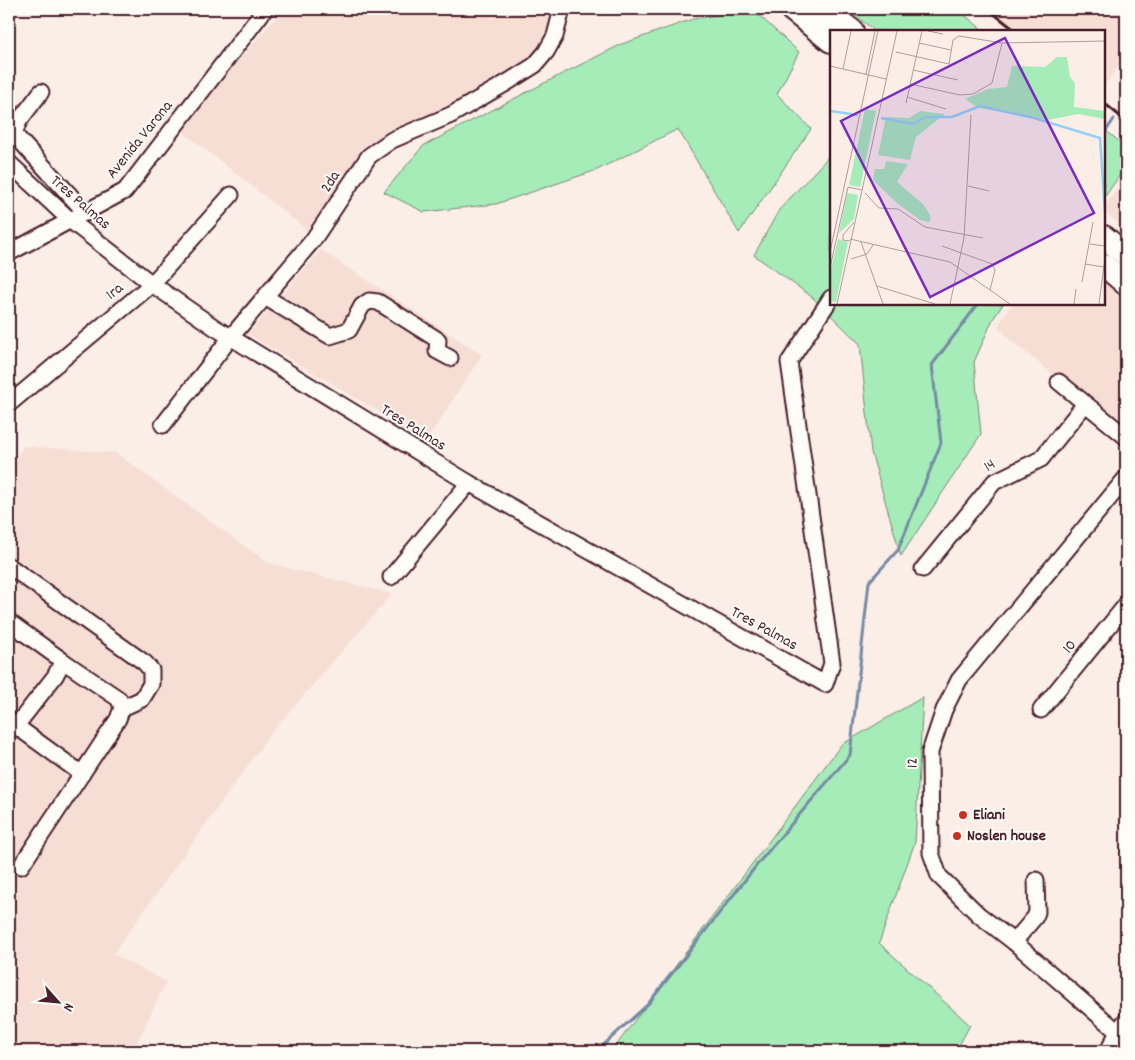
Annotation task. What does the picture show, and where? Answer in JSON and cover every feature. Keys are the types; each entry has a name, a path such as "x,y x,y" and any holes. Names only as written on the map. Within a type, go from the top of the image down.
{"highway":[{"path":"791,9 830,40"},
{"path":"824,9 851,30"},
{"path":"1105,237 1126,255"},
{"path":"1105,266 1126,284"}],"street":[{"name":"Avenida Varona","path":"9,253 125,191 265,9"},
{"name":"2da","path":"163,425 230,337 313,240 369,156 392,140 451,115 535,65 546,52 555,36 562,9"},
{"path":"42,92 19,121 14,134 86,213"},
{"name":"Tres Palmas","path":"9,163 71,221 152,284 214,327 469,483 825,684 832,663 789,362 830,300"},
{"name":"1ra","path":"9,404 152,284 231,195"},
{"path":"265,297 330,336 349,330 362,306 369,301 378,302 438,340 437,351 450,358"},
{"path":"1059,382 1126,437"},
{"name":"14","path":"923,569 994,482 1041,459 1085,404"},
{"name":"12","path":"1122,1026 979,915 939,876 930,853 930,752 944,710 960,680 1126,478"},
{"path":"390,577 469,483"},
{"path":"9,566 145,662 151,670 151,684 142,699 122,708"},
{"name":"10","path":"1041,710 1126,605"},
{"path":"9,622 119,699 122,708 118,719 21,866"},
{"path":"63,661 55,676 12,723 82,774"},
{"path":"1014,942 1037,912 1036,880"},
{"path":"1108,1051 1122,1026"}],"shaded area":[{"path":"284,9 562,9 537,52 445,115 365,150 311,233 178,128"},
{"path":"989,9 1126,9 1126,56 1105,85 1105,30 1015,30"},
{"path":"1126,177 1126,230 1105,212 1105,206"},
{"path":"321,250 482,355 427,440 248,334"},
{"path":"1105,281 1126,299 1126,433 1009,339 998,326 1011,305 1105,305"},
{"path":"24,446 116,453 268,563 392,594 271,733 113,954 166,982 133,1051 9,1051 9,466"}],"green space":[{"path":"752,9 799,52 777,94 811,129 739,233 678,129 597,170 496,204 424,212 384,192 423,146 622,44 693,19"},
{"path":"847,9 957,9 983,30 874,30"},
{"path":"1105,130 1126,147 1126,166 1105,197"},
{"path":"830,155 830,305 1002,305 993,319 974,362 981,434 901,556 871,452 860,344 812,297 754,255 779,210"},
{"path":"923,697 915,842 879,943 970,1025 956,1051 612,1051 841,745"}],"waterway":[{"path":"1105,132 1114,119"},
{"path":"597,1051 648,1004 760,861 850,755 869,582 898,550 941,443 932,365 977,305"}],"railway":[{"path":"988,9 1015,30"},
{"path":"1105,104 1126,121"}],"place":[{"name":"Eliani","path":"963,815"},
{"name":"Noslen house","path":"957,836"}]}
